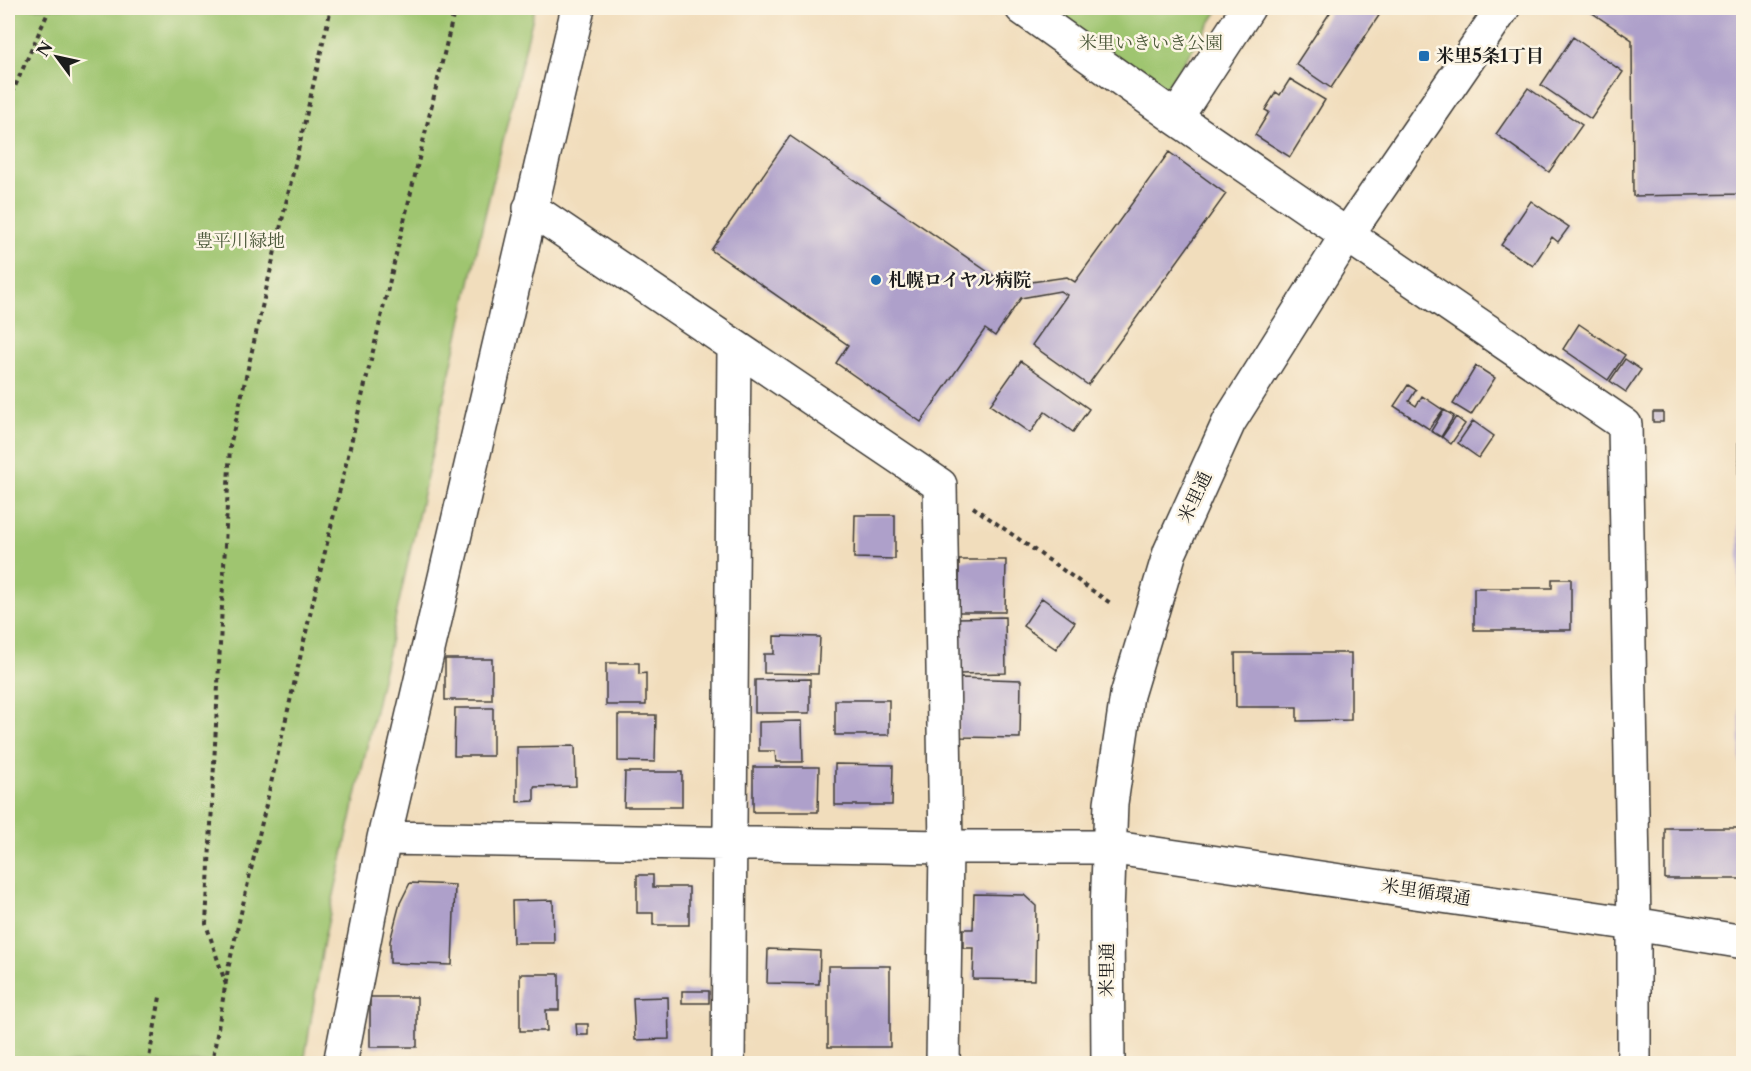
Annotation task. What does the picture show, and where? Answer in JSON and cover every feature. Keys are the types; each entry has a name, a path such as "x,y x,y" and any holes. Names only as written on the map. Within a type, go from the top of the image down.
{"street":[{"path":"340,1064 384,838 578,8"},
{"path":"1022,8 1176,118 1625,425 1635,924 1634,1064"},
{"path":"1176,118 1248,8"},
{"name":"米里通","path":"1108,1064 1108,847 1111,803 1127,695 1170,552 1229,422 1347,235 1503,8"},
{"path":"530,208 940,485 946,847 943,1064"},
{"path":"728,1064 734,347"},
{"name":"米里循環通","path":"384,838 946,847 1108,847 1635,924 1743,942"}],"path":[{"path":"8,102 50,8"},
{"path":"226,985 206,924 230,446 330,8"},
{"path":"212,1064 226,985 315,590 455,8"},
{"path":"940,485 1113,605"},
{"path":"148,1064 160,997"}],"green space":[{"name":"豊平川緑地","path":"8,8 535,8 484,219 324,940 304,1063 8,1063"},
{"name":"米里いきいき公園","path":"1038,8 1220,8 1167,87 1152,89"}],"building":[{"path":"1333,8 1384,8 1331,88 1296,64"},
{"path":"1585,8 1744,8 1744,194 1633,196 1632,40"},
{"path":"1573,37 1623,72 1591,119 1541,85"},
{"path":"1290,79 1325,100 1290,157 1255,135 1269,112 1265,110 1276,92 1280,95"},
{"path":"1528,88 1582,125 1549,172 1496,134"},
{"name":"札幌ロイヤル病院","path":"790,136 1013,289 1017,284 1067,277 1075,282 1169,152 1226,194 1088,385 1032,345 1067,295 1060,291 1021,298 995,336 985,329 921,422 836,363 848,345 711,250"},
{"path":"1531,201 1569,227 1558,242 1552,237 1533,266 1501,245"},
{"path":"1579,324 1625,355 1608,380 1563,349"},
{"path":"1625,359 1641,370 1626,392 1610,381"},
{"path":"1021,361 1089,409 1073,432 1045,412 1030,433 990,405"},
{"path":"1476,366 1495,378 1471,415 1453,404"},
{"path":"1408,385 1416,390 1409,401 1416,406 1422,396 1443,410 1429,429 1394,406"},
{"path":"1444,410 1454,416 1441,437 1431,431"},
{"path":"1653,412 1663,412 1663,422 1653,422"},
{"path":"1456,417 1465,424 1451,444 1442,437"},
{"path":"1473,421 1494,436 1479,458 1458,443"},
{"path":"1738,424 1744,424 1744,775 1740,775"},
{"path":"855,515 895,515 895,559 854,558"},
{"path":"959,560 1006,560 1005,612 959,612"},
{"path":"1552,579 1571,579 1571,630 1474,630 1474,588 1552,588"},
{"path":"1042,598 1075,622 1056,649 1023,626"},
{"path":"1005,617 1006,673 958,674 957,618"},
{"path":"774,636 820,637 818,674 764,673 764,654 774,654"},
{"path":"1235,653 1351,653 1351,720 1297,721 1297,707 1236,707"},
{"path":"445,659 492,659 492,700 445,700"},
{"path":"606,663 639,663 639,674 646,673 646,705 606,705"},
{"path":"960,678 1021,680 1020,738 958,737"},
{"path":"810,679 810,713 755,713 755,680"},
{"path":"835,700 889,700 889,735 835,735"},
{"path":"455,708 493,708 493,756 454,756"},
{"path":"618,715 656,715 655,762 618,761"},
{"path":"802,721 803,762 776,762 775,751 759,751 759,722"},
{"path":"575,746 576,786 534,787 534,801 517,802 517,747"},
{"path":"835,764 893,765 892,805 835,805"},
{"path":"753,767 819,767 818,812 753,812"},
{"path":"625,772 682,772 682,807 624,807"},
{"path":"1665,828 1744,828 1744,879 1665,879"},
{"path":"637,875 653,875 653,887 689,887 689,925 653,925 653,913 637,913"},
{"path":"410,883 455,885 452,965 390,963 390,941 400,903"},
{"path":"974,894 1024,895 1036,906 1035,980 973,979 974,948 963,948 963,929 973,929"},
{"path":"553,900 554,943 513,943 512,901"},
{"path":"768,949 820,951 819,984 767,983"},
{"path":"828,966 890,966 890,1047 828,1047"},
{"path":"520,974 559,974 559,1010 546,1010 547,1031 520,1031"},
{"path":"682,991 709,991 709,1003 682,1003"},
{"path":"370,997 417,997 417,1047 370,1047"},
{"path":"668,997 669,1039 635,1040 633,998"},
{"path":"576,1024 588,1024 588,1035 577,1035"},
{"path":"832,1059 866,1059 866,1064 832,1064"}],"place":[{"name":"米里5条1丁目","path":"1424,56"},
{"name":"札幌ロイヤル病院","path":"876,280"}]}
